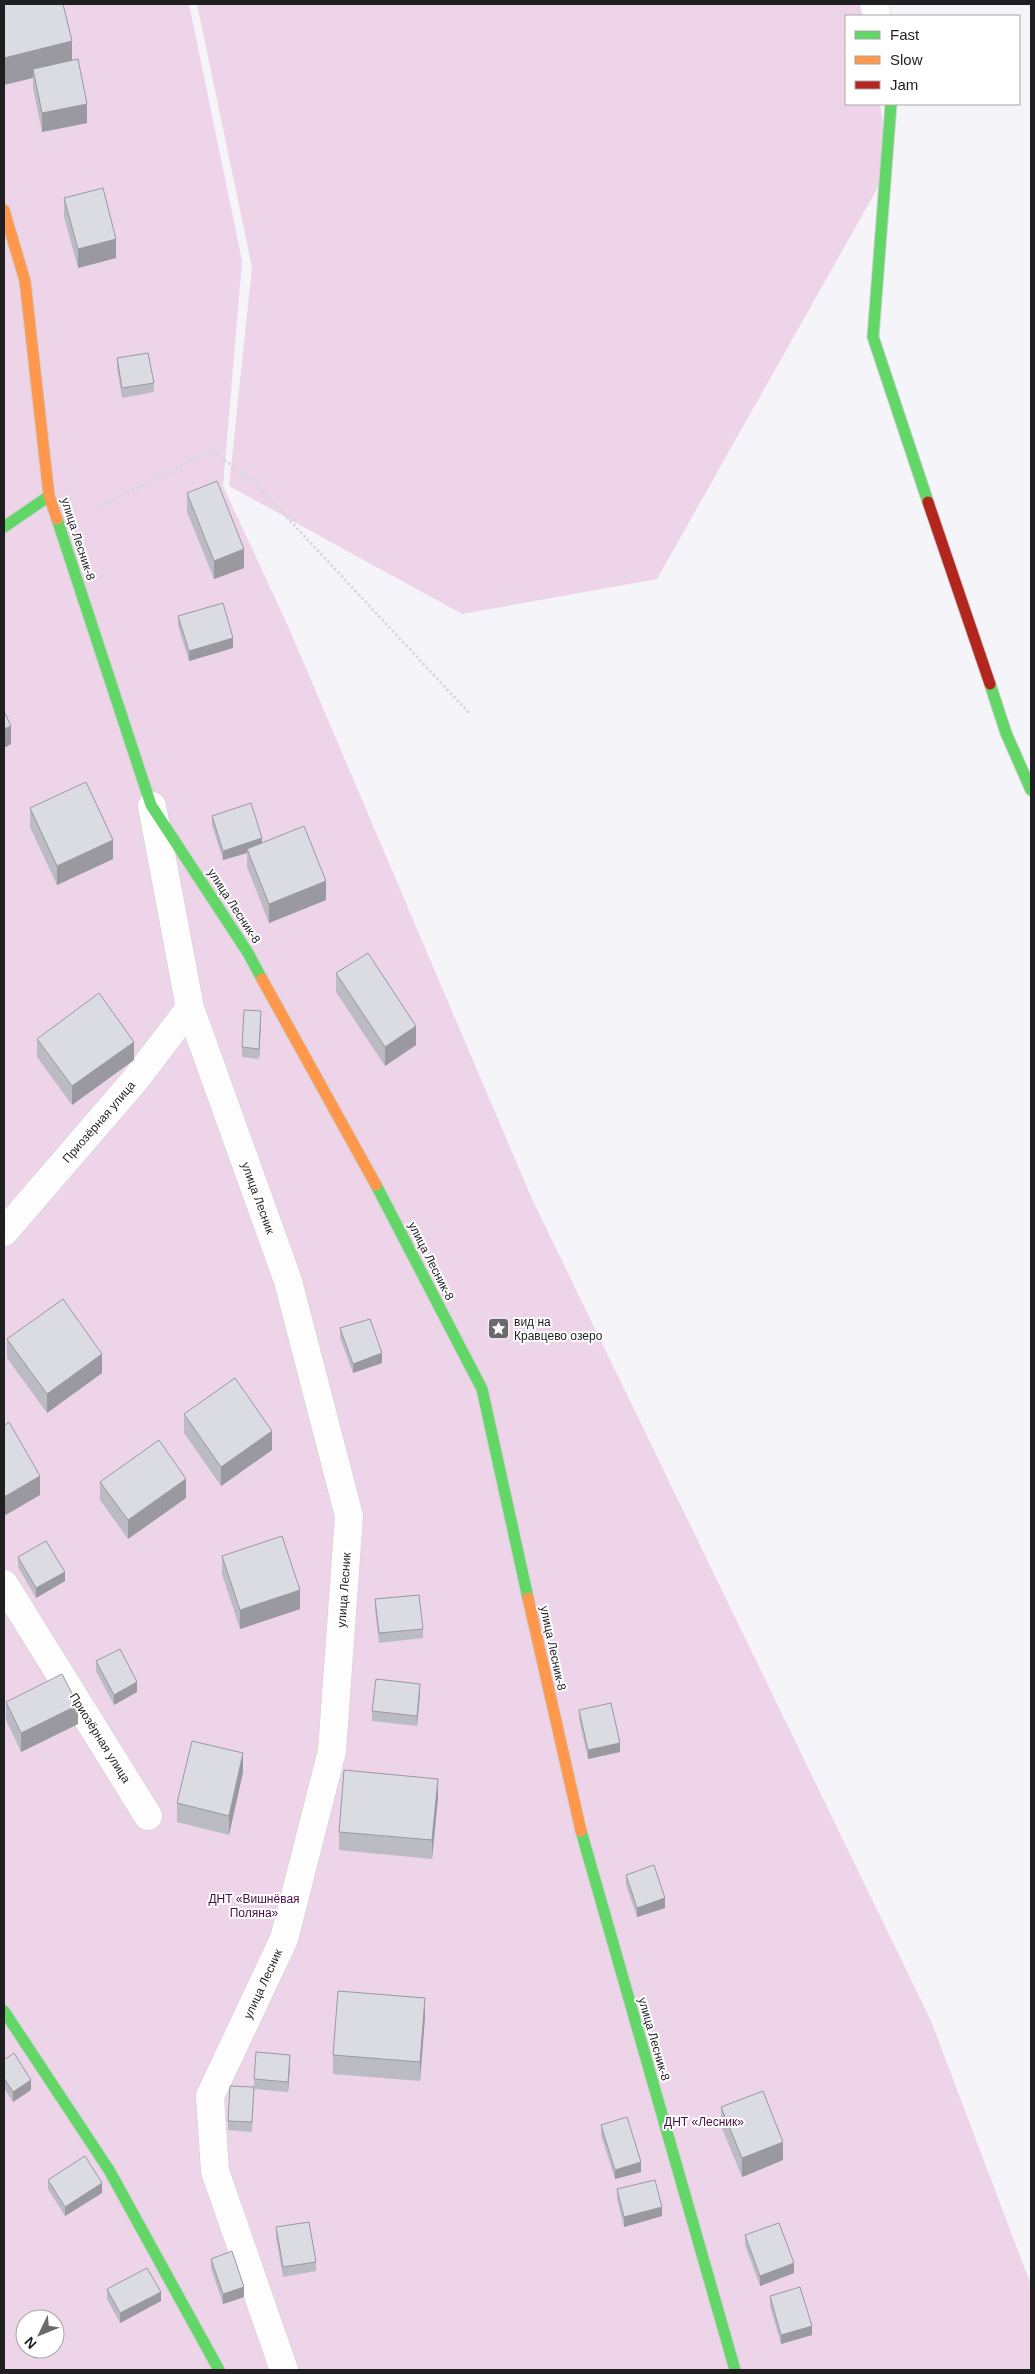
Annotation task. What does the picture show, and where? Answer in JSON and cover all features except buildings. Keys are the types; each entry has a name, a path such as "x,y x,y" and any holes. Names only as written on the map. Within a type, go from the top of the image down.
{"street":[{"path":"891,105 873,337 1006,733 1031,790"},
{"name":"улица Лесник-8","path":"4,210 25,280 49,496 151,804 248,953 373,1179 482,1389 574,1804 673,2158 735,2370"},
{"path":"4,527 49,496"},
{"name":"улица Лесник","path":"151,804 190,1008 288,1281 349,1516 332,1751 284,1939 210,2096 215,2171 284,2370"},
{"name":"Приозёрная улица","path":"4,1232 136,1080 190,1008"},
{"name":"Приозёрная улица","path":"4,1584 148,1816"},
{"path":"4,2011 109,2170 219,2370"}],"path":[{"path":"59,527 212,451 254,482 470,714"}],"green space":[{"path":"4,4 189,4 242,261 223,486 288,626 532,1199 931,2021 1031,2285 1031,2370 4,2370"},
{"path":"197,4 864,4 866,15 845,15 845,105 880,105 890,166 657,579 462,614 229,486 252,267"}],"traffic: fast":[{"path":"891,105 873,337 928,502"},
{"path":"4,527 49,496"},
{"path":"57,519 151,805 248,953 262,979"},
{"path":"990,684 1006,733 1031,790"},
{"path":"376,1185 482,1389 528,1598"},
{"path":"581,1831 735,2370"},
{"path":"4,2011 109,2170 219,2370"}],"traffic: slow":[{"path":"4,210 25,281 49,496 57,519"},
{"path":"262,979 376,1185"},
{"path":"528,1598 581,1831"}],"traffic: jam":[{"path":"928,502 990,684"}],"place":[{"name":"вид на Кравцево озеро","path":"498,1329"}],"park label":[{"name":"ДНТ «Вишнёвая Поляна»","path":"254,1906"},
{"name":"ДНТ «Лесник»","path":"704,2122"}]}
